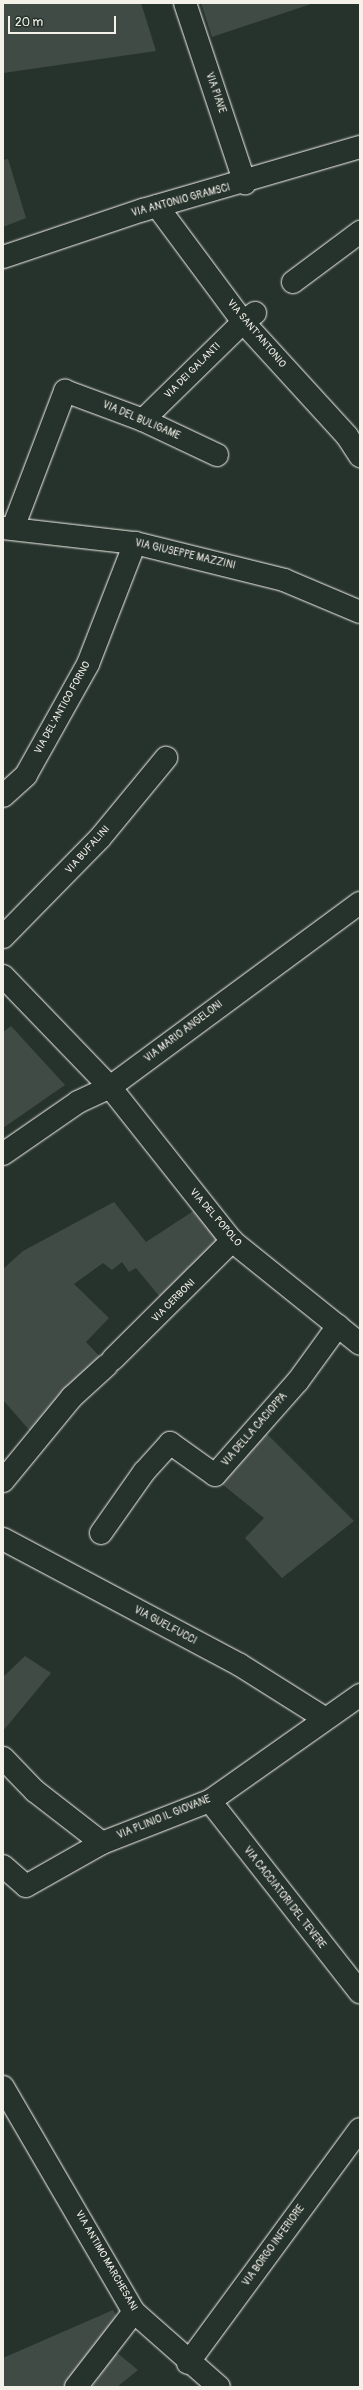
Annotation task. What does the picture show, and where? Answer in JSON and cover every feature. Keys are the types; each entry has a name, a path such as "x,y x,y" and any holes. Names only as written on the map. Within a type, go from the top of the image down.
{"street":[{"name":"VIA PIAVE","path":"185,3 245,183"},
{"name":"VIA ANTONIO GRAMSCI","path":"3,257 157,206 245,183 360,147"},
{"name":"VIA SANT'ANTONIO","path":"157,206 347,436 360,456"},
{"path":"293,282 360,232"},
{"name":"VIA DEI GALANTI","path":"143,420 249,317"},
{"name":"VIA DEL BULIGAME","path":"8,528 65,391 143,420 217,454"},
{"name":"VIA GIUSEPPE MAZZINI","path":"8,528 135,542 284,580 360,612"},
{"name":"VIA DEL'ANTICO FORNO","path":"3,796 26,775 88,664 135,542"},
{"name":"VIA BUFALINI","path":"3,937 100,838 166,758"},
{"name":"VIA MARIO ANGELONI","path":"3,1154 78,1102 110,1087 360,903"},
{"name":"VIA DEL POPOLO","path":"5,981 110,1087 232,1241 360,1344"},
{"name":"VIA CERBONI","path":"3,1481 72,1397 110,1362 232,1241"},
{"name":"VIA DELLA CACIOPPA","path":"101,1533 144,1472 170,1443 215,1475 298,1381 338,1326"},
{"name":"VIA GUELFUCCI","path":"3,1538 240,1664 324,1718"},
{"name":"VIA PLINIO IL GIOVANE","path":"3,1866 26,1886 102,1843 210,1801 324,1718 360,1695"},
{"path":"3,1758 35,1791 102,1843"},
{"name":"VIA CACCIATORI DEL TEVERE","path":"210,1801 358,1985"},
{"name":"VIA ANTIMO MARCHESANI","path":"3,2087 11,2118 134,2312 188,2363 219,2387"},
{"name":"VIA BORGO INFERIORE","path":"188,2363 360,2129"},
{"path":"76,2387 134,2312"}],"shaded area":[{"path":"3,3 141,3 156,51 3,73"},
{"path":"201,3 314,3 212,37"},
{"path":"8,159 26,218 3,227 3,160"},
{"path":"11,1026 65,1085 3,1128 3,1032"},
{"path":"114,1202 146,1242 195,1210 223,1243 165,1303 136,1268 129,1272 122,1262 112,1270 103,1263 74,1284 109,1318 86,1342 104,1361 31,1432 3,1400 3,1269 23,1251"},
{"path":"263,1430 354,1521 282,1578 245,1538 264,1518 217,1480"},
{"path":"25,1656 51,1673 3,1731 3,1677"},
{"path":"113,2310 118,2318 65,2387 3,2387 3,2358"},
{"path":"116,2352 138,2370 117,2387 92,2387"}]}
